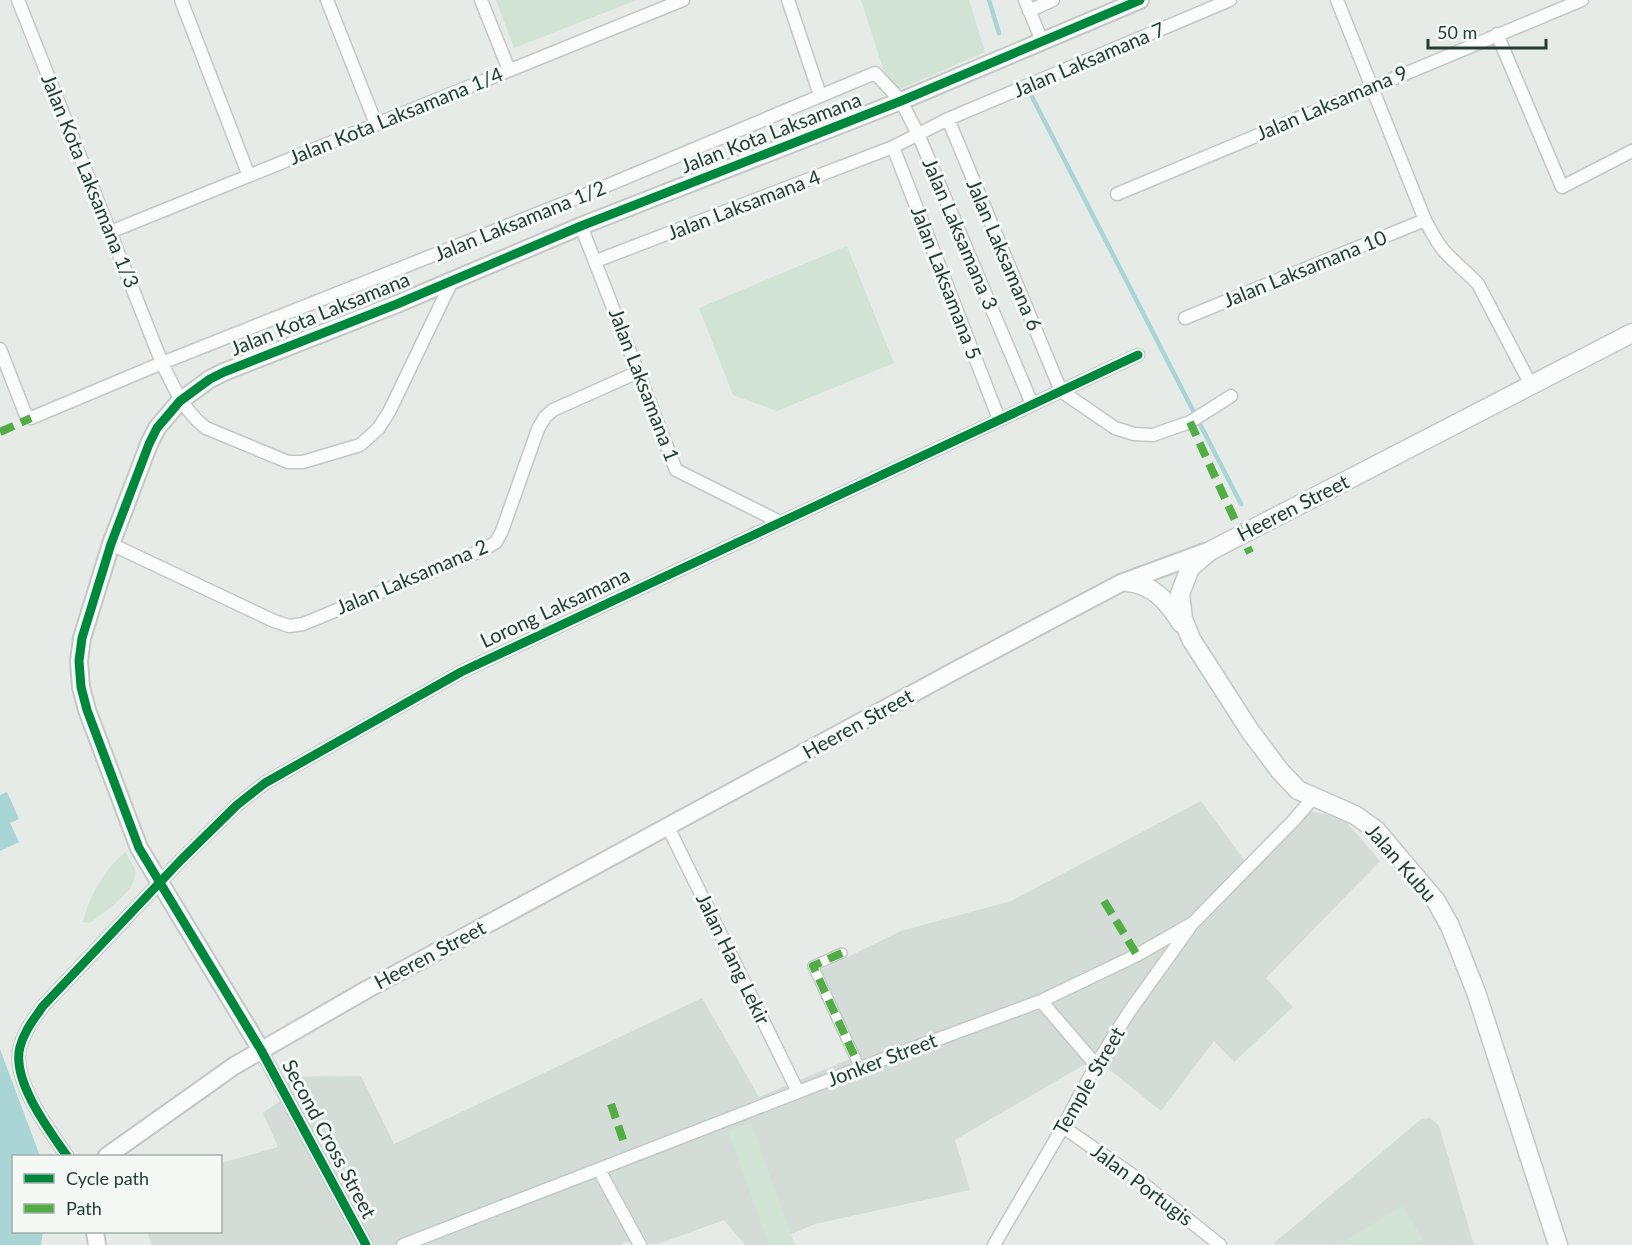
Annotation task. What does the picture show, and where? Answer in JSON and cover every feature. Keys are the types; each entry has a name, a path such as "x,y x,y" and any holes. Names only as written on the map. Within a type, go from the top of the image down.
{"main road":[{"name":"Heeren Street","path":"1210,551 1632,333"},
{"name":"Jalan Kubu","path":"1210,551 1190,568 1183,581 1180,606 1187,632 1250,731 1280,771 1298,790 1354,815 1376,830 1436,901 1450,926 1476,992 1558,1245"},
{"path":"1128,582 1147,586 1156,592 1187,632"}],"street":[{"name":"Jalan Kota Laksamana 1/3","path":"18,0 162,363 180,401"},
{"path":"181,0 249,176"},
{"path":"327,0 375,124"},
{"path":"481,0 509,70"},
{"name":"Jalan Kota Laksamana 1/4","path":"110,231 683,0"},
{"path":"788,0 820,95"},
{"path":"1042,41 1027,5 1053,0"},
{"name":"Jalan Kota Laksamana","path":"261,1050 139,848 87,710 81,687 79,662 82,638 111,544 157,428 180,401 224,372 397,304 581,226 901,101 1140,0"},
{"name":"Jalan Laksamana 7","path":"918,134 948,119 1230,0"},
{"path":"1337,0 1435,240 1478,284 1531,385"},
{"name":"Jalan Laksamana 9","path":"1117,194 1582,0"},
{"path":"1497,34 1562,187 1632,151"},
{"name":"Jalan Laksamana 1/2","path":"0,349 25,413 31,418 162,363 587,194 875,73"},
{"name":"Jalan Laksamana 3","path":"875,73 901,101 918,134 1032,404"},
{"name":"Jalan Laksamana 6","path":"948,119 1061,391"},
{"name":"Jalan Laksamana 4","path":"596,261 893,147 918,134"},
{"name":"Jalan Laksamana 5","path":"893,147 999,419"},
{"name":"Jalan Laksamana 10","path":"1185,318 1425,220"},
{"name":"Jalan Laksamana 1","path":"581,226 676,470 780,522"},
{"path":"180,401 206,428 288,462 303,462 360,446 378,429 389,412 453,279"},
{"name":"Lorong Laksamana","path":"66,1155 44,1121 19,1073 19,1049 26,1031 43,1006 160,882 237,805 266,783 461,672 1138,355"},
{"name":"Jalan Laksamana 2","path":"111,544 274,621 289,626 303,624 418,578 496,542 538,429 545,417 553,410 638,372"},
{"path":"1061,391 1115,428 1134,434 1154,435 1190,422 1231,396"},
{"name":"Heeren Street","path":"108,1155 224,1073 375,984 958,669 1121,584 1210,551"},
{"name":"Jonker Street","path":"403,1245 798,1092 1041,1001 1137,955 1193,923 1287,828 1313,798"},
{"name":"Jalan Hang Lekir","path":"668,827 798,1092"},
{"name":"Temple Street","path":"994,1245 1129,1011 1193,923"},
{"path":"842,953 813,966 861,1068"},
{"path":"1041,1001 1096,1065"},
{"name":"Second Cross Street","path":"261,1050 366,1245"},
{"name":"Jalan Portugis","path":"1063,1126 1135,1177 1220,1245"},
{"path":"599,1170 640,1245"}],"shaded area":[{"path":"1201,801 1247,864 1297,808 1344,819 1380,861 1266,978 1293,1007 1234,1062 1214,1041 1161,1111 1105,1066 1084,1065 955,1140 970,1190 815,1224 766,1245 745,1245 724,1220 658,1244 625,1242 621,1245 152,1245 147,1233 222,1233 222,1163 278,1147 263,1113 283,1099 273,1077 361,1076 394,1144 702,998 759,1097 857,1056 819,971 901,931 1011,901"},
{"path":"1430,1118 1439,1126 1474,1245 1273,1244 1420,1120"}],"green space":[{"path":"496,0 637,0 514,48"},
{"path":"861,0 969,0 985,52 891,93"},
{"path":"847,246 894,363 777,411 733,395 699,308"},
{"path":"125,852 135,869 132,884 127,892 104,913 90,923 83,922 89,902 99,884 111,866"},
{"path":"751,1123 795,1245 769,1245 728,1131"},
{"path":"1402,1205 1423,1239 1413,1245 1350,1245 1347,1240"}],"water":[{"path":"7,792 19,819 10,823 19,842 0,851 0,795"},
{"path":"0,1049 40,1155 12,1155 12,1233 43,1233 41,1245 0,1245"}],"waterway":[{"path":"989,0 999,33"},
{"path":"1027,87 1241,504"}],"marked path":[{"path":"0,432 31,418"},
{"path":"1190,422 1250,553"},
{"path":"1104,901 1137,955"},
{"path":"842,953 813,966 860,1068"},
{"path":"611,1104 625,1146"}],"cycle path":[{"path":"366,1245 261,1050 139,848 87,710 81,687 79,661 82,638 111,544 157,428 180,401 210,379 224,372 397,304 581,226 901,101 1140,0"},
{"path":"66,1155 33,1104 21,1074 20,1047 27,1030 43,1006 181,860 237,805 265,783 461,672 1138,355"}]}
